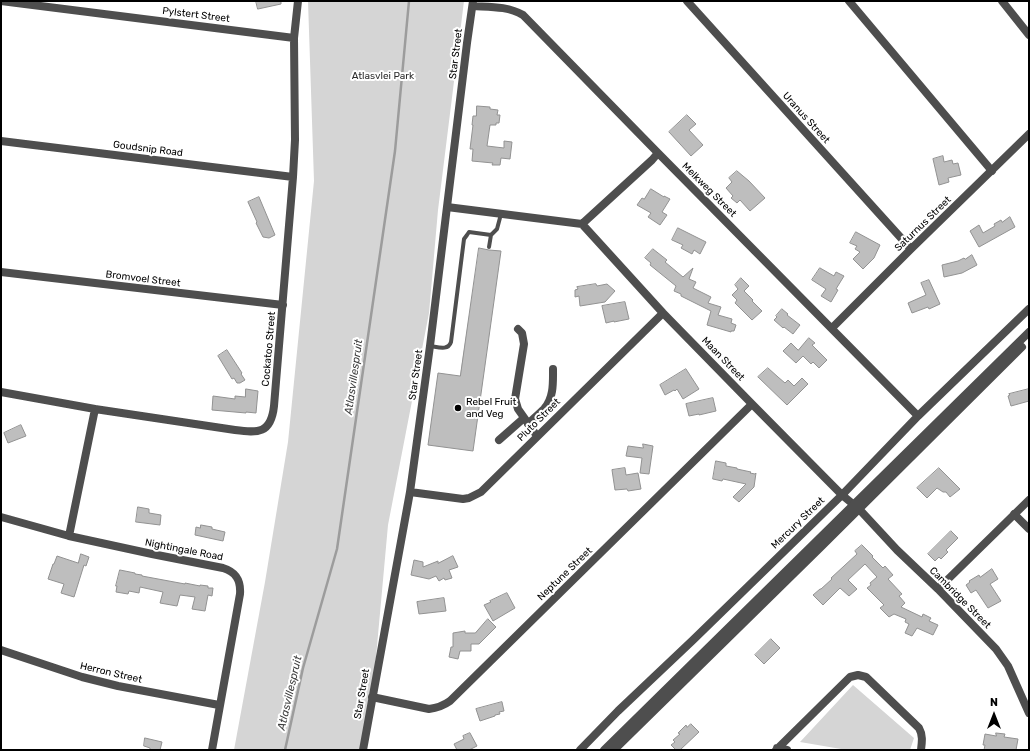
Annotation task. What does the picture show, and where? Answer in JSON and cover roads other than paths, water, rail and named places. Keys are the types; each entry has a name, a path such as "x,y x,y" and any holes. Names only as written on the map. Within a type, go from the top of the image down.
{"street":[{"name":"Pylstert Street","path":"1,1 294,38"},
{"name":"Cockatoo Street","path":"1,392 95,409 235,430 253,432 262,430 269,425 274,413 293,177 295,140 294,38 298,1"},
{"name":"Uranus Street","path":"687,1 911,249"},
{"path":"849,1 992,171"},
{"path":"1002,1 1029,35"},
{"name":"Melkweg Street","path":"473,3 516,10 523,15 918,416"},
{"name":"Star Street","path":"363,750 410,492 473,3"},
{"name":"Saturnus Street","path":"832,328 1029,134"},
{"name":"Goudsnip Road","path":"1,141 293,177"},
{"path":"447,207 582,224 658,153"},
{"name":"Maan Street","path":"582,224 663,312 752,404 856,507"},
{"name":"Bromvoel Street","path":"1,272 283,305"},
{"name":"Mercury Street","path":"580,750 618,711 842,494 918,416 1029,309"},
{"name":"Pluto Street","path":"410,492 469,498 481,492 663,312"},
{"path":"518,329 524,338 524,344 515,399 518,409 537,436"},
{"path":"614,750 822,546 856,507 1029,332"},
{"path":"604,750 856,507 968,402 1029,340"},
{"path":"500,440 546,408 553,387 553,369"},
{"name":"Neptune Street","path":"372,697 428,709 437,708 450,701 752,404"},
{"path":"70,536 95,409"},
{"path":"938,589 1029,500"},
{"name":"Cambridge Street","path":"856,507 1003,657 1029,713"},
{"path":"1014,514 1029,529"},
{"name":"Nightingale Road","path":"1,517 70,536 223,568 234,573 239,582 240,591 212,750"},
{"name":"Herron Street","path":"1,650 82,677 219,705"},
{"path":"776,749 850,677 858,676 866,677 919,728 922,736 922,750"},
{"path":"776,749 787,750"}],"lane":[{"path":"489,247 491,235 498,229 501,214"},
{"path":"430,346 446,348 450,346 464,239 469,232 491,235"}],"waterway":[{"name":"Atlasvillespruit","path":"285,750 303,668 337,549 395,151 409,1"}],"place":[{"name":"Rebel Fruit and Veg","path":"458,408"}],"park label":[{"name":"Atlasvlei Park","path":"383,76"}]}
